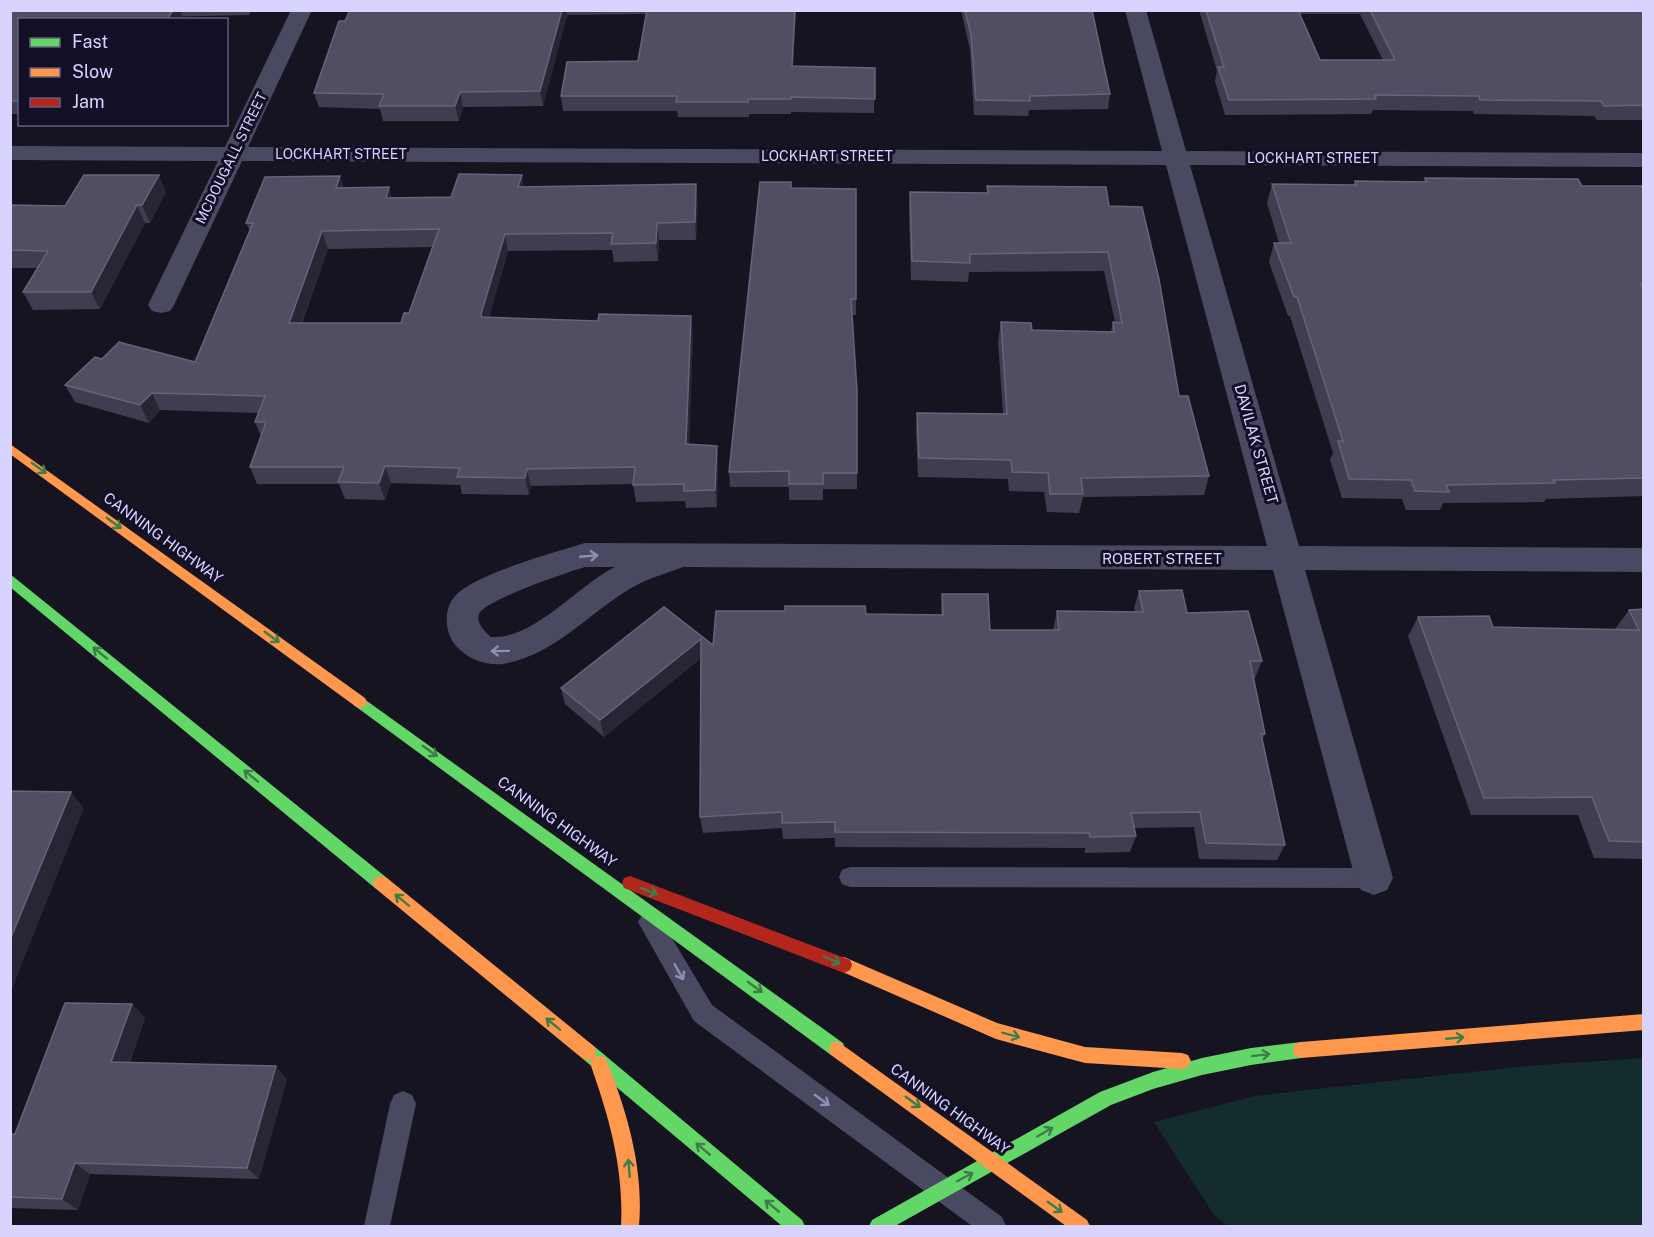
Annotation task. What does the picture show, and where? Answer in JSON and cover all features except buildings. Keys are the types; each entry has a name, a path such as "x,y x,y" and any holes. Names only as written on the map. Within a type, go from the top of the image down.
{"highway":[{"name":"CANNING HIGHWAY","path":"10,448 595,870 1082,1227"},
{"path":"10,579 598,1061 796,1227"},
{"path":"595,870 806,949 996,1031 1084,1055 1203,1063"},
{"path":"878,1227 1116,1093 1137,1083 1203,1063 1298,1050 1644,1022"},
{"path":"598,1061 627,1142 633,1210 630,1227"}],"street":[{"name":"MCDOUGALL STREET","path":"161,305 302,10"},
{"name":"DAVILAK STREET","path":"1135,10 1374,878"},
{"name":"LOCKHART STREET","path":"10,153 1644,160"},
{"name":"ROBERT STREET","path":"680,556 617,580 528,644 510,651 492,652 480,647 468,637 462,616 468,603 533,571 585,555 1644,560"},
{"path":"533,571 550,572 562,584 562,609 552,627"}],"lane":[{"path":"850,876 1374,878"},
{"path":"639,903 703,1013 944,1188 993,1227"},
{"path":"377,1227 403,1104"}],"green space":[{"path":"1643,1058 1643,1226 1228,1226 1214,1215 1154,1122 1255,1096 1527,1066"}],"traffic: fast":[{"path":"10,579 381,883"},
{"path":"360,702 837,1049"},
{"path":"878,1226 1106,1098 1153,1080 1202,1066 1251,1056 1301,1050"},
{"path":"589,1053 796,1226"}],"traffic: slow":[{"path":"10,448 360,702"},
{"path":"381,883 589,1053"},
{"path":"844,965 996,1031 1085,1055 1182,1061"},
{"path":"1301,1050 1644,1022"},
{"path":"837,1049 1081,1226"},
{"path":"599,1063 619,1123 628,1163 630,1226"}],"traffic: jam":[{"path":"630,883 844,965"}]}
